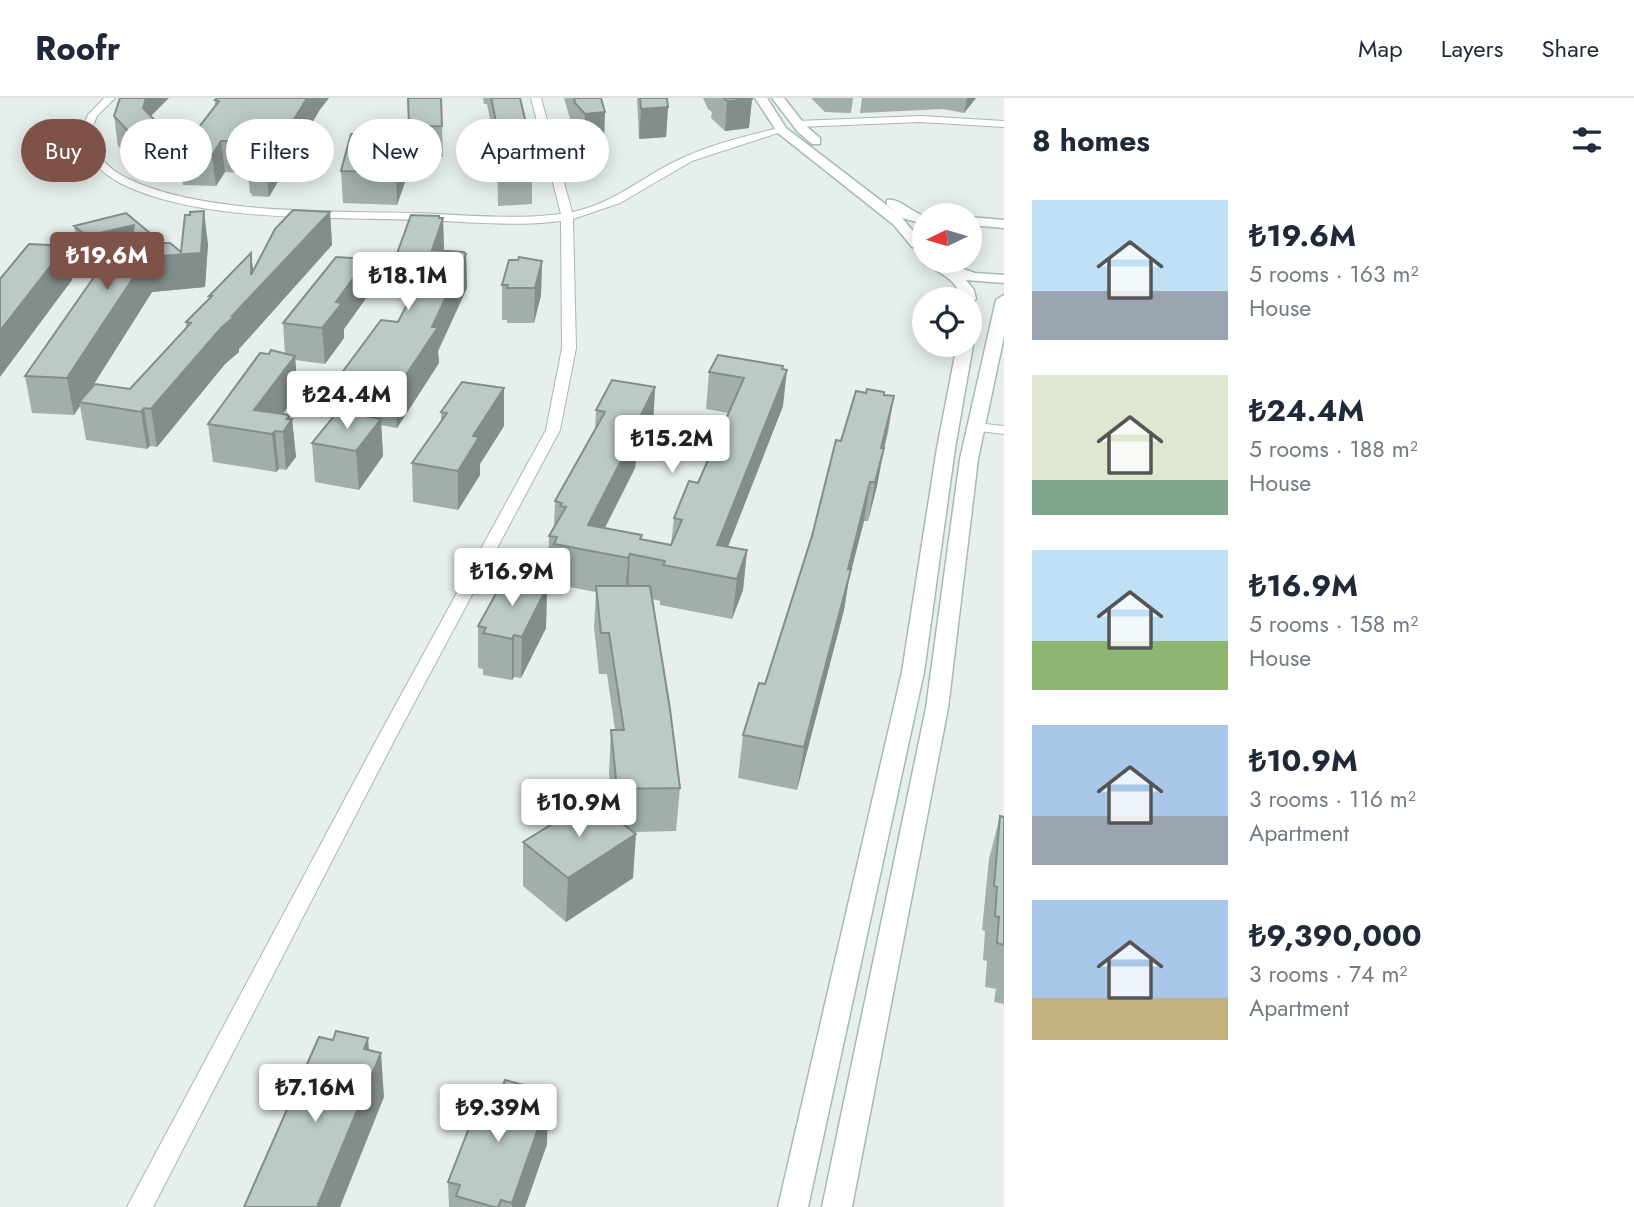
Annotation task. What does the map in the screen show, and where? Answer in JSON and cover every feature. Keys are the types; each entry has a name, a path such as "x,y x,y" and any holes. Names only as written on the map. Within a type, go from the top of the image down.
{"street":[{"path":"110,98 93,115 82,140 90,154 106,170 130,184 159,194 212,204 335,214 478,219 567,216 617,202 678,164 782,130"},
{"path":"140,1207 552,430 569,348 567,216 536,98"},
{"path":"761,98 782,130 912,234"},
{"path":"778,98 798,124 853,173 912,216"},
{"path":"798,124 920,119 1004,124"},
{"path":"982,222 1004,225"},
{"path":"952,273 964,287"},
{"path":"959,273 1004,279"},
{"path":"837,1207 937,708 970,459 1004,300"},
{"path":"793,1207 913,672 946,448 963,357"},
{"path":"976,427 1004,430"}],"building":[{"path":"120,98 146,98 143,108 153,119 120,119 120,122 114,116"},
{"path":"307,98 294,119 226,119 226,141 221,141 212,155 212,119 205,119 219,101 215,100"},
{"path":"408,98 441,98 442,119 409,119"},
{"path":"491,98 520,98 525,119 496,119"},
{"path":"574,98 601,98 605,112 585,114"},
{"path":"640,98 667,98 668,107 641,109"},
{"path":"724,98 752,98 752,99 727,101"},
{"path":"348,145 348,171 341,171"},
{"path":"293,210 330,212 221,328 151,409 144,408 141,412 79,402 95,384 130,389 191,323 186,322 212,296 209,296 251,253 251,275 275,229"},
{"path":"204,211 201,253 147,257 67,378 25,376 101,267 127,269 134,225 87,236 74,226 126,213 162,243 170,243 181,252 185,215"},
{"path":"411,215 443,218 432,250 466,254 432,327 438,327 396,390 335,382 381,320 398,322 428,264 401,263 402,259 395,259"},
{"path":"29,244 66,246 0,331 0,279"},
{"path":"336,257 367,259 336,302 342,303 322,328 283,323"},
{"path":"519,257 542,261 535,288 507,288 508,285 502,285 509,260 518,260"},
{"path":"271,350 295,356 254,410 290,415 287,419 292,419 283,432 275,431 272,434 208,424 260,353 269,354"},
{"path":"718,355 783,366 782,369 787,370 717,545 747,550 737,579 663,565 665,561 630,554 628,558 554,544 557,537 549,536 566,507 555,501 605,412 596,410 612,380 655,387 634,429 637,430 588,525 642,535 640,539 671,545 682,520 674,518 689,481 698,483 744,378 709,372"},
{"path":"462,382 504,388 473,436 479,437 458,471 412,463 447,413 441,412"},
{"path":"867,389 894,396 881,448 884,448 875,482 870,482 848,569 851,569 804,747 743,735 759,683 765,684 812,536 836,440 841,441 856,391 866,393"},
{"path":"338,411 381,419 356,451 312,443"},
{"path":"517,577 537,581 535,585 547,587 522,637 514,635 512,639 483,633 486,628 478,626 503,581 514,583"},
{"path":"596,586 650,586 680,788 617,789 611,730 624,730 609,633 601,633"},
{"path":"591,800 636,834 568,878 523,842"},
{"path":"1000,816 1004,817 1004,945 997,943 999,917 995,916 997,887 994,886"},
{"path":"336,1031 368,1038 364,1049 381,1053 317,1207 244,1207 319,1037 333,1040"},
{"path":"505,1080 534,1088 531,1095 548,1100 512,1203 501,1200 498,1207 494,1207 456,1196 460,1185 448,1182 485,1087 501,1091"}]}
